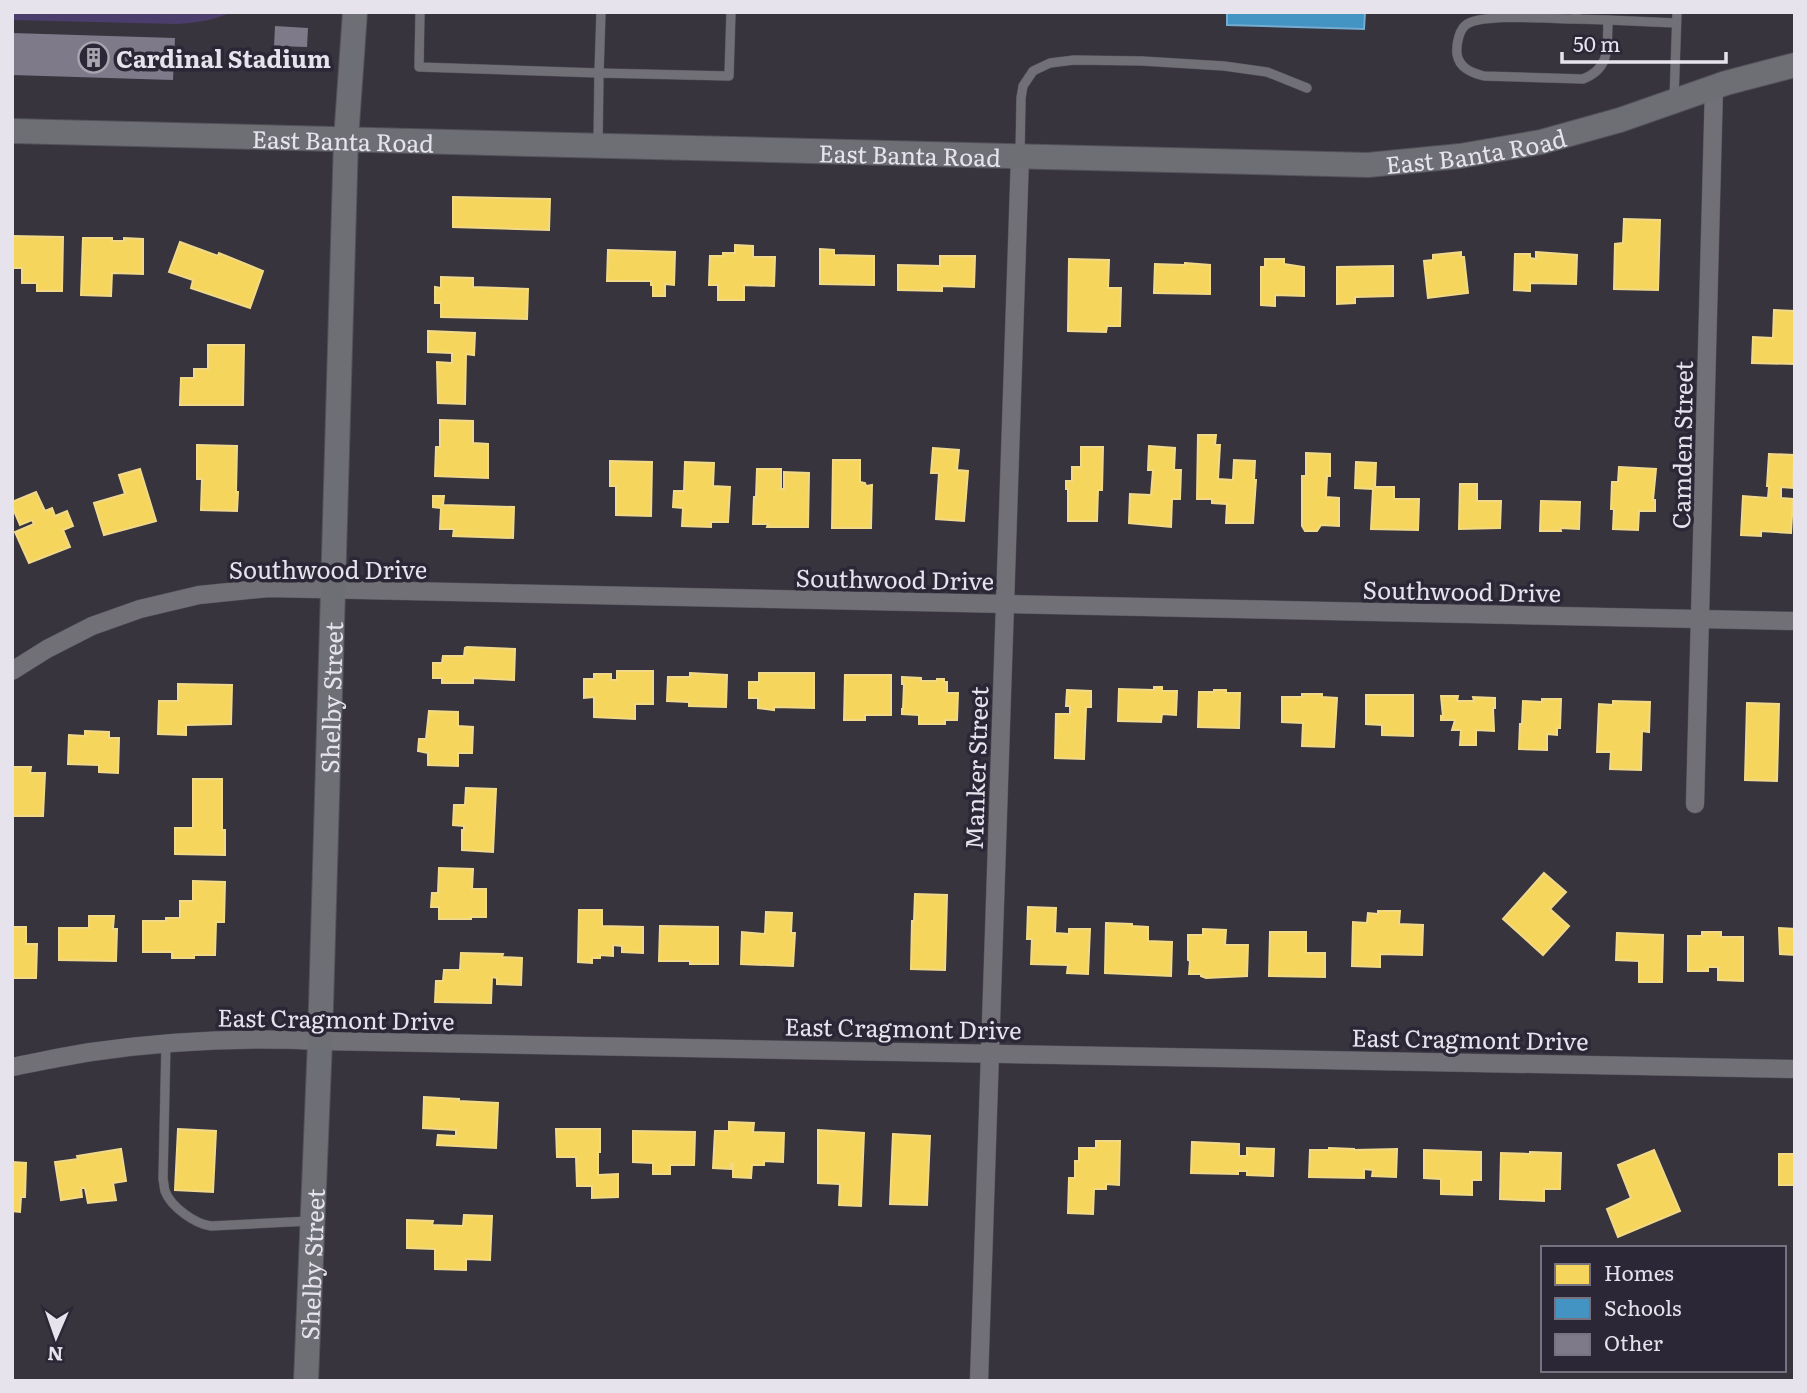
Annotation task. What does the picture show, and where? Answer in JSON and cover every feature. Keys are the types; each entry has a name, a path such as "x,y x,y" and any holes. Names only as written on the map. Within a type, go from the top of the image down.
{"street":[{"name":"Shelby Street","path":"306,1381 320,1041 346,139 355,12"},
{"name":"East Banta Road","path":"12,131 1368,165 1460,156 1541,142 1620,120 1714,87 1795,65"},
{"name":"Camden Street","path":"1695,804 1714,87"},
{"name":"Manker Street","path":"979,1381 1020,156"},
{"name":"Southwood Drive","path":"12,671 92,626 150,606 199,595 249,589 1795,621"},
{"name":"East Cragmont Drive","path":"12,1067 91,1052 166,1043 266,1038 1795,1069"}],"lane":[{"path":"420,12 419,67 729,76 731,12"},
{"path":"597,146 601,12"},
{"path":"1674,101 1677,12"},
{"path":"1608,20 1605,56 1601,68 1583,79 1484,76 1471,72 1460,64 1457,54 1460,32 1467,24 1483,20 1576,16 1676,23"},
{"path":"1020,156 1023,86 1033,71 1050,63 1074,60 1142,61 1224,66 1266,72 1307,88"},
{"path":"166,1043 163,1179 165,1192 170,1199 191,1219 211,1226 313,1221"}],"shaded area":[{"path":"12,12 232,12 205,21 177,24 12,20"}],"building: Homes":[{"path":"453,197 550,199 549,230 453,227"},
{"path":"1624,219 1660,220 1658,290 1614,289 1615,244 1623,243"},
{"path":"12,236 63,237 62,291 37,291 37,283 22,283 22,268 12,268"},
{"path":"83,238 112,238 112,241 124,241 124,238 143,239 143,274 112,273 111,296 81,295"},
{"path":"180,242 218,256 219,253 263,271 250,308 191,288 193,280 169,272"},
{"path":"735,245 753,246 753,257 775,257 774,286 744,285 744,300 718,300 718,285 709,285 710,256 735,253"},
{"path":"820,249 834,250 834,255 874,256 874,285 820,284"},
{"path":"608,250 675,252 674,285 665,284 665,296 653,296 651,281 607,281"},
{"path":"1461,252 1461,257 1464,257 1468,293 1428,298 1424,261 1433,260 1433,255"},
{"path":"1536,252 1577,255 1576,284 1530,283 1530,291 1514,290 1515,254 1530,254 1530,258 1536,259"},
{"path":"940,256 975,256 974,287 942,286 942,291 898,290 898,265 940,266"},
{"path":"1069,259 1109,260 1108,288 1121,288 1120,326 1107,326 1106,332 1068,331"},
{"path":"1265,259 1284,259 1284,264 1304,267 1304,296 1275,295 1275,306 1261,305 1261,267 1265,267"},
{"path":"1155,264 1210,265 1210,294 1154,293"},
{"path":"1393,266 1393,296 1355,297 1355,303 1337,304 1337,267"},
{"path":"441,277 473,278 473,287 528,289 527,319 441,317 441,303 435,303 435,287 441,288"},
{"path":"1774,310 1795,311 1795,364 1752,363 1753,337 1773,338"},
{"path":"428,331 475,333 474,355 466,354 465,404 438,403 437,362 452,363 452,353 428,352"},
{"path":"208,345 244,345 243,405 180,405 181,378 194,378 194,369 208,369"},
{"path":"440,420 473,421 473,443 488,444 488,478 435,476 436,447 440,447"},
{"path":"1198,435 1216,435 1215,445 1220,445 1218,479 1233,480 1234,460 1255,461 1253,523 1226,523 1227,504 1212,503 1212,499 1197,499"},
{"path":"197,445 237,446 237,511 201,510 202,479 197,479"},
{"path":"1149,446 1175,448 1174,470 1181,470 1180,499 1172,499 1171,527 1129,523 1130,494 1151,495 1153,470 1148,470"},
{"path":"1081,447 1103,447 1102,490 1098,490 1097,521 1068,521 1066,481 1072,481 1072,467 1081,467"},
{"path":"933,448 959,450 957,470 968,471 964,521 936,519 939,473 931,473"},
{"path":"1306,453 1330,454 1326,497 1339,498 1339,526 1321,525 1317,531 1305,531 1302,526 1302,476 1306,476"},
{"path":"1769,454 1794,455 1793,488 1781,487 1781,498 1793,499 1791,533 1761,531 1761,536 1741,535 1743,496 1768,498"},
{"path":"833,460 860,460 860,482 866,486 872,485 871,528 832,528"},
{"path":"610,461 652,462 651,516 616,515 616,486 610,486"},
{"path":"685,462 714,463 713,486 730,487 728,522 711,522 711,527 682,526 683,508 673,507 674,491 684,491"},
{"path":"1356,462 1376,463 1375,487 1394,487 1394,499 1419,499 1418,530 1371,529 1373,489 1355,488"},
{"path":"1619,467 1656,469 1653,500 1655,511 1639,511 1638,530 1613,529 1612,482 1618,482"},
{"path":"140,469 156,521 104,535 94,503 125,494 119,475"},
{"path":"757,469 781,469 781,489 784,489 784,472 809,473 808,527 767,527 768,524 753,524"},
{"path":"1460,484 1477,484 1477,501 1501,501 1500,528 1459,529"},
{"path":"36,492 45,511 52,508 55,516 67,511 73,526 63,530 70,547 29,563 15,532 34,524 32,520 20,525 12,502"},
{"path":"433,496 444,496 443,505 514,507 513,538 453,536 454,529 440,529 441,508 433,507"},
{"path":"1541,501 1580,502 1579,529 1540,531"},
{"path":"467,647 515,649 514,680 473,678 473,683 442,683 442,678 433,678 433,663 442,663 443,656 464,656"},
{"path":"617,671 653,671 653,704 635,704 635,719 594,717 594,697 584,698 584,679 594,679 594,674 611,674 611,680 617,680"},
{"path":"690,673 727,675 726,707 689,706 689,702 667,701 668,677 690,677"},
{"path":"759,673 814,673 814,708 758,708 758,698 749,698 749,682 759,682"},
{"path":"845,675 891,675 891,715 865,715 865,720 844,720"},
{"path":"902,677 921,678 921,681 944,679 944,682 947,682 947,693 958,693 957,720 945,720 945,724 919,724 919,715 902,714"},
{"path":"178,684 232,685 231,724 186,725 186,735 158,734 159,701 178,701"},
{"path":"1154,687 1162,687 1162,691 1177,691 1176,715 1162,714 1161,722 1118,721 1119,689 1154,690"},
{"path":"1067,690 1091,691 1091,707 1086,707 1084,759 1055,758 1056,714 1070,714 1070,706 1066,706"},
{"path":"1214,690 1240,693 1239,728 1198,727 1199,692"},
{"path":"1302,694 1322,694 1322,697 1337,698 1334,747 1302,746 1303,723 1282,722 1282,697 1302,697"},
{"path":"1366,695 1413,695 1413,736 1382,735 1382,725 1366,724"},
{"path":"1441,696 1458,696 1457,701 1474,701 1473,697 1495,698 1494,731 1476,730 1476,745 1460,745 1461,730 1452,730 1455,720 1441,720"},
{"path":"1542,699 1561,699 1560,728 1557,728 1557,735 1547,734 1547,750 1519,749 1523,701 1542,702"},
{"path":"1613,701 1650,702 1649,732 1642,731 1641,770 1610,769 1611,752 1597,752 1599,704 1613,705"},
{"path":"1747,703 1779,704 1777,781 1745,780"},
{"path":"429,711 458,712 458,726 473,727 472,753 458,753 458,766 428,765 428,753 418,751 419,739 426,739"},
{"path":"85,731 109,732 109,738 119,738 118,773 99,772 99,765 68,764 69,735 85,736"},
{"path":"12,767 31,767 30,773 45,773 43,816 12,816"},
{"path":"193,779 222,779 225,855 175,854 175,828 193,828"},
{"path":"466,788 496,789 493,852 462,850 464,826 453,825 454,805 465,805"},
{"path":"439,868 473,869 472,889 486,889 486,917 439,919 439,907 431,907 432,893 438,893"},
{"path":"1544,873 1566,892 1550,909 1569,926 1543,955 1503,919"},
{"path":"193,881 225,882 224,922 216,922 215,955 172,958 172,952 143,952 143,921 180,918 180,901 193,901"},
{"path":"915,894 947,895 945,970 911,969"},
{"path":"1028,907 1056,908 1055,933 1069,934 1069,929 1090,929 1088,974 1067,973 1068,965 1031,964 1032,939 1027,939"},
{"path":"579,910 602,910 602,926 643,927 643,953 622,952 622,946 613,945 613,956 600,955 600,958 592,958 592,963 578,962"},
{"path":"1378,911 1400,911 1399,924 1423,925 1422,955 1380,954 1380,967 1352,966 1353,922 1367,923 1368,913 1378,914"},
{"path":"766,912 792,913 791,933 795,933 793,966 741,964 742,932 765,934"},
{"path":"89,916 114,916 113,929 117,929 116,961 59,960 59,928 89,928"},
{"path":"1106,923 1148,927 1148,941 1172,942 1171,976 1105,973"},
{"path":"660,926 718,927 718,964 659,961"},
{"path":"12,927 26,927 26,944 37,944 36,978 12,978"},
{"path":"1779,928 1795,929 1795,955 1780,954"},
{"path":"1203,929 1226,930 1225,945 1248,945 1247,976 1206,978 1201,974 1189,974 1188,935 1203,935"},
{"path":"1270,932 1306,932 1306,953 1325,953 1325,977 1269,976"},
{"path":"1702,932 1721,932 1721,937 1743,937 1743,981 1718,980 1718,967 1708,967 1708,971 1688,971 1688,936 1702,936"},
{"path":"1617,933 1663,935 1662,982 1639,982 1639,961 1616,960"},
{"path":"461,953 503,954 502,957 522,958 521,985 497,984 497,978 492,977 491,1003 435,1002 436,981 443,981 444,970 460,970"},
{"path":"424,1097 498,1103 496,1148 437,1145 438,1135 456,1136 456,1130 423,1128"},
{"path":"729,1122 754,1123 753,1132 784,1133 783,1162 764,1161 764,1165 752,1165 751,1178 733,1177 733,1164 731,1169 713,1168 715,1131 729,1131"},
{"path":"178,1129 216,1131 213,1192 175,1190"},
{"path":"556,1129 600,1129 598,1175 618,1174 618,1197 592,1198 592,1186 577,1186 576,1157 557,1157"},
{"path":"818,1130 864,1133 861,1206 839,1205 840,1184 818,1183"},
{"path":"633,1131 695,1132 694,1165 670,1165 670,1174 653,1174 653,1163 633,1162"},
{"path":"893,1134 930,1136 927,1205 890,1204"},
{"path":"1096,1141 1120,1141 1119,1185 1106,1184 1106,1189 1094,1189 1093,1214 1068,1213 1069,1178 1075,1178 1075,1161 1079,1161 1079,1148 1096,1148"},
{"path":"1192,1142 1239,1144 1239,1156 1247,1156 1247,1148 1274,1149 1273,1176 1247,1175 1247,1171 1238,1171 1238,1174 1191,1173"},
{"path":"121,1149 126,1181 113,1183 116,1200 88,1203 85,1188 81,1188 82,1197 61,1200 55,1162"},
{"path":"1397,1149 1396,1177 1372,1176 1373,1170 1364,1169 1364,1178 1309,1177 1310,1150"},
{"path":"1424,1150 1481,1152 1481,1180 1472,1180 1472,1195 1441,1194 1441,1179 1424,1178"},
{"path":"1654,1150 1680,1211 1618,1237 1607,1209 1631,1198 1618,1165"},
{"path":"1501,1153 1561,1153 1560,1189 1544,1189 1544,1201 1500,1199"},
{"path":"1779,1154 1795,1154 1795,1185 1779,1185"},
{"path":"12,1162 26,1163 25,1197 21,1197 20,1212 12,1211"},
{"path":"464,1215 492,1216 490,1260 466,1259 466,1270 435,1269 435,1249 407,1248 407,1220 433,1221 432,1225 463,1226"}],"building: Schools":[{"path":"1227,12 1365,12 1364,29 1227,25"}],"building: Other":[{"path":"275,26 308,28 307,47 274,46"},
{"name":"Cardinal Stadium","path":"12,33 175,38 173,80 12,75"}],"place":[{"name":"Cardinal Stadium","path":"93,57"}]}
